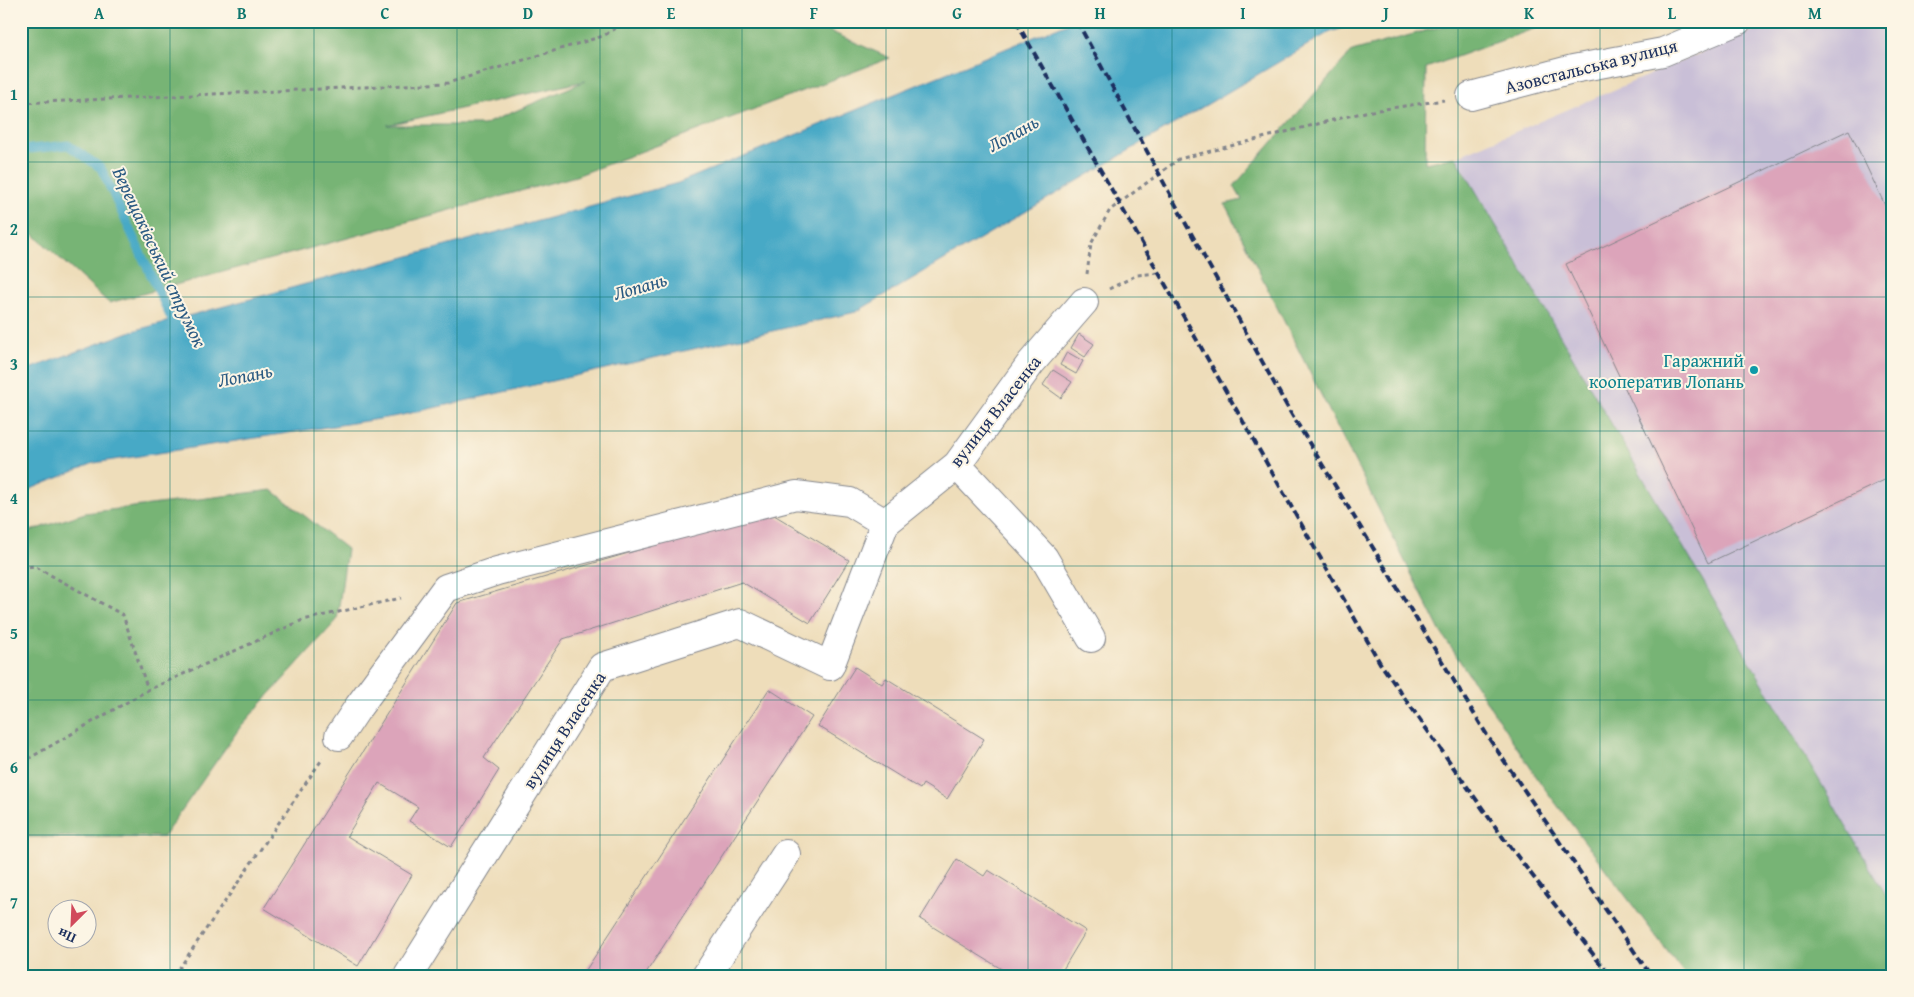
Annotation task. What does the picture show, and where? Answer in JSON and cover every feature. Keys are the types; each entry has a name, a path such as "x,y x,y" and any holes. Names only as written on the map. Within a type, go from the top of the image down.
{"street":[{"name":"Азовстальська вулиця","path":"1471,96 1573,69 1663,52 1737,21"},
{"name":"вулиця Власенка","path":"408,976 602,667 740,623 830,666 885,523 956,465 1031,363 1084,302"},
{"path":"956,465 1044,558 1091,638"},
{"path":"332,746 359,706 446,588 496,571 796,495 850,502 885,523"},
{"path":"706,976 786,854"}],"path":[{"path":"21,103 448,83 603,36 628,21"},
{"path":"1084,302 1091,244 1110,210 1179,159 1365,112 1471,96"},
{"path":"1137,275 1159,274"},
{"path":"21,568 34,566 123,615 148,690"},
{"path":"21,763 148,690 303,620 446,588"},
{"path":"174,976 332,746"}],"shaded area":[{"path":"1776,21 1893,21 1893,919 1442,163"}],"green space":[{"path":"21,21 807,21 890,58 576,176 109,303 21,223","holes":["585,81 483,125 387,125"]},
{"path":"1461,21 1555,21 1426,68 1425,163 1456,157 1893,907 1893,976 1686,976 1542,785 1440,631 1225,204 1242,200 1234,186 1352,51"},
{"path":"272,490 347,549 337,620 241,726 163,837 21,837 21,534 85,513"}],"water":[{"name":"Лопань","path":"1073,21 1364,21 1328,33 856,312 398,416 94,463 21,493 21,372 129,332 678,183"}],"building":[{"name":"Гаражний кооператив Лопань","path":"1849,130 1893,222 1893,476 1708,563 1566,264"},
{"path":"1079,334 1094,344 1085,357 1071,348"},
{"path":"1067,352 1083,361 1076,374 1060,365"},
{"path":"1053,370 1072,382 1061,398 1043,385"},
{"path":"769,512 849,560 810,623 742,582 563,639 484,758 499,770 451,847 409,821 418,807 379,783 347,836 412,875 358,966 264,908 457,603"},
{"path":"855,667 882,684 886,678 984,739 947,799 923,784 920,789 818,726"},
{"path":"769,689 812,717 644,976 582,976"},
{"path":"957,859 984,876 988,870 1086,931 1059,976 1013,976 920,919"}],"waterway":[{"name":"Верещаківський струмок","path":"21,150 68,145 101,168 177,331"}],"railway":[{"path":"1016,21 1380,663 1504,839 1610,976"},
{"path":"1077,21 1289,410 1490,740 1651,976"}],"place":[{"name":"Гаражний кооператив Лопань","path":"1754,370"}]}
